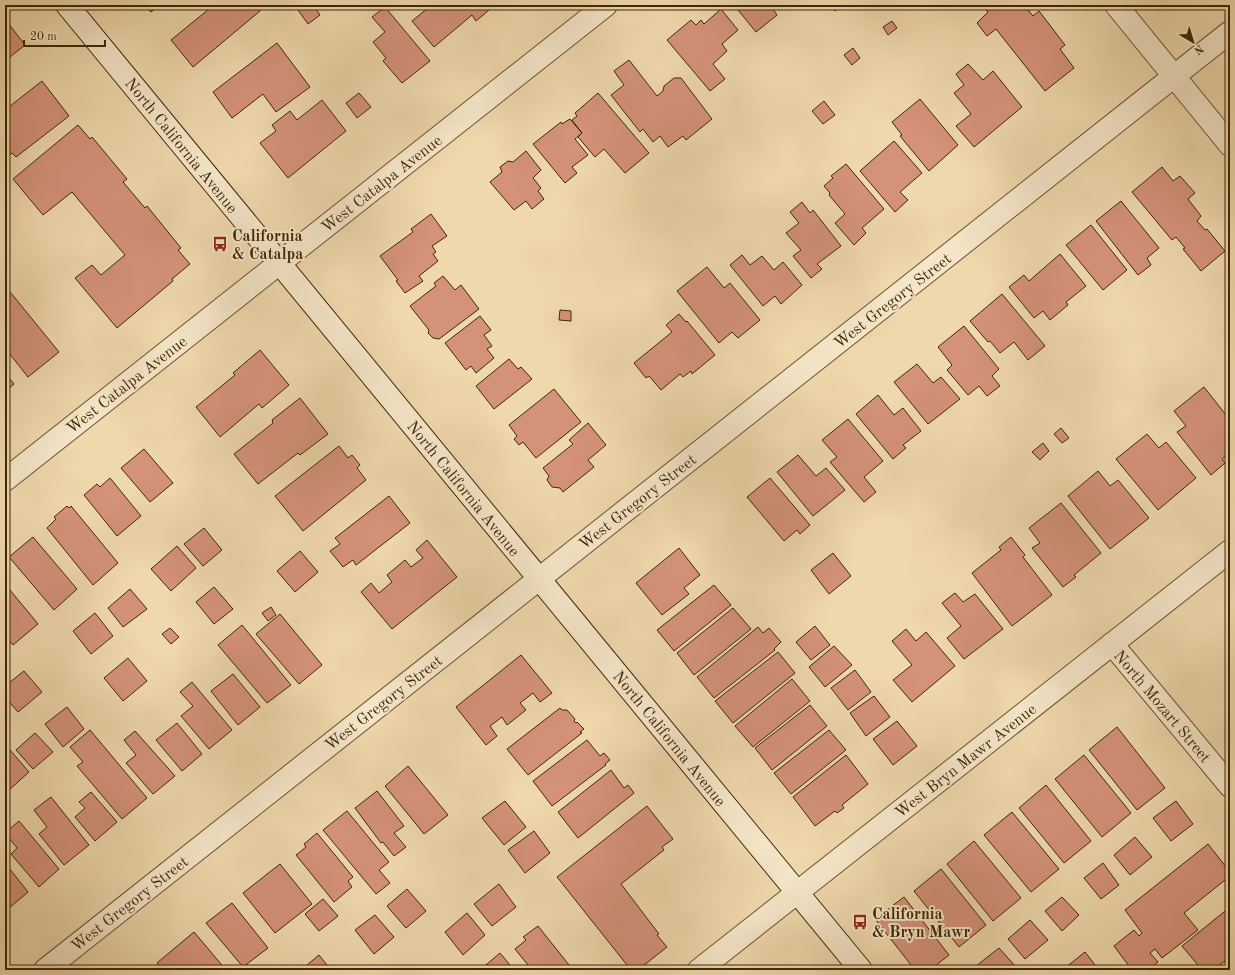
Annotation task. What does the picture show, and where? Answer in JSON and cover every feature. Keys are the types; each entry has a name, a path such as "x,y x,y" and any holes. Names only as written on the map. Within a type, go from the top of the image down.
{"street":[{"name":"North California Avenue","path":"67,5 861,970"},
{"name":"West Catalpa Avenue","path":"5,480 606,5"},
{"path":"1116,5 1230,145"},
{"name":"West Gregory Street","path":"45,970 1230,32"},
{"name":"West Bryn Mawr Avenue","path":"700,970 1230,551"},
{"name":"North Mozart Street","path":"1112,644 1230,786"}],"building":[{"path":"145,5 160,5 151,12"},
{"path":"206,5 259,5 256,7 260,11 193,67 171,40 209,9"},
{"path":"306,5 313,5 320,15 308,24 298,10"},
{"path":"425,5 495,5 476,21 472,15 434,47 412,21 428,8"},
{"path":"734,5 770,5 777,15 756,32"},
{"path":"831,5 842,5 835,11"},
{"path":"982,5 1024,5 1033,16 1039,11 1065,45 1060,49 1074,68 1045,91 996,29 987,36 977,23 988,12"},
{"path":"385,7 430,61 402,83 383,61 386,58 373,42 385,32 372,17"},
{"path":"721,9 738,30 722,44 727,51 713,64 725,79 710,91 667,40 691,20 696,25 701,20 704,24"},
{"path":"5,19 25,45 5,61"},
{"path":"892,21 897,28 888,35 883,27"},
{"path":"277,43 310,87 276,112 263,94 232,118 213,92"},
{"path":"853,48 860,58 852,65 844,55"},
{"path":"629,60 657,96 663,91 664,86 674,78 681,78 712,119 686,140 683,136 668,147 660,136 653,142 643,129 640,132 611,95 624,85 614,71"},
{"path":"968,64 983,80 993,71 1022,107 974,147 956,126 971,114 954,93 964,85 956,74"},
{"path":"42,81 69,116 16,157 12,153 5,159 5,110"},
{"path":"359,93 371,107 357,118 346,103"},
{"path":"598,93 649,153 625,173 604,149 595,157 578,137 582,133 572,120 577,116 575,113"},
{"path":"920,99 958,145 929,171 900,136 902,135 892,122"},
{"path":"322,100 346,131 288,178 260,143 276,131 272,125 290,111 297,120"},
{"path":"824,101 835,115 823,124 812,111"},
{"path":"570,119 582,133 575,139 588,155 572,167 577,173 565,183 533,144 561,122 562,124"},
{"path":"78,125 90,139 92,137 127,179 123,182 145,208 147,206 181,248 178,250 190,264 172,279 173,281 117,328 75,278 92,265 101,275 125,255 72,192 43,215 13,179"},
{"path":"894,141 922,173 900,192 908,200 895,212 860,171"},
{"path":"526,151 541,170 533,178 541,188 538,191 544,199 532,209 526,201 514,210 490,182 502,172 500,167 508,161 513,162"},
{"path":"846,164 884,209 862,228 866,233 854,245 835,223 845,214 829,195 830,193 824,186 833,178 831,176"},
{"path":"1162,167 1173,181 1180,176 1195,193 1188,199 1201,216 1197,221 1205,230 1207,229 1225,251 1201,271 1183,249 1185,248 1176,237 1172,240 1132,192"},
{"path":"1121,201 1159,248 1147,258 1151,265 1138,275 1096,221"},
{"path":"802,202 810,213 813,210 841,246 817,264 822,269 811,278 793,256 801,250 786,233 799,223 790,212"},
{"path":"431,214 447,236 432,246 436,252 433,254 438,261 419,276 423,281 405,293 396,281 398,280 380,256 413,232 411,229"},
{"path":"1091,225 1127,270 1103,290 1066,245"},
{"path":"1060,254 1086,286 1066,302 1068,305 1050,320 1043,311 1034,318 1009,287 1024,275 1029,281"},
{"path":"742,255 750,265 762,256 774,270 783,262 802,285 781,304 775,296 763,306 730,265"},
{"path":"707,267 724,288 730,283 760,320 738,338 732,332 719,343 677,291"},
{"path":"443,276 455,290 461,285 479,309 439,339 433,338 428,333 429,330 410,306 436,286 434,283"},
{"path":"5,287 59,352 28,377 5,348"},
{"path":"1002,294 1045,346 1028,360 1014,342 1000,353 990,341 988,342 970,321"},
{"path":"560,310 571,311 571,321 559,320"},
{"path":"679,314 686,322 687,321 715,355 692,374 691,371 683,377 680,374 661,390 649,376 646,378 634,363 672,332 666,325"},
{"path":"480,316 491,330 484,335 492,346 487,349 494,358 476,373 471,366 466,370 445,343"},
{"path":"964,326 999,369 992,376 1000,386 987,396 979,386 968,395 947,370 952,365 938,347"},
{"path":"260,350 289,385 262,408 259,404 220,437 196,407 235,375 233,373"},
{"path":"509,359 518,369 521,367 532,379 494,409 476,386"},
{"path":"917,364 933,383 941,377 960,399 928,424 894,382"},
{"path":"5,373 14,384 5,392"},
{"path":"1204,387 1230,420 1230,453 1222,459 1225,463 1211,475 1177,432 1186,426 1174,411"},
{"path":"554,389 581,422 536,458 523,442 519,445 514,439 517,436 509,425"},
{"path":"878,395 894,415 903,408 921,431 903,445 906,448 893,459 856,414"},
{"path":"300,398 328,434 300,455 298,453 258,484 234,454 273,423 272,420"},
{"path":"848,419 883,461 864,477 876,492 864,502 830,462 837,457 822,440"},
{"path":"588,423 606,445 588,460 594,467 563,492 560,488 552,487 547,480 549,476 543,468 573,444 569,440"},
{"path":"1061,428 1069,438 1062,443 1054,434"},
{"path":"1147,434 1159,448 1166,442 1196,478 1158,510 1116,459"},
{"path":"1043,443 1049,451 1040,460 1032,452"},
{"path":"339,446 348,458 352,455 360,465 357,468 366,480 303,531 275,496"},
{"path":"144,449 173,483 150,502 121,468"},
{"path":"798,455 816,476 826,468 845,490 813,516 777,472"},
{"path":"1098,471 1110,486 1118,480 1149,518 1110,549 1068,496"},
{"path":"110,478 141,516 117,536 84,495 97,484 100,487"},
{"path":"770,478 810,525 800,534 797,530 784,541 747,497"},
{"path":"389,496 410,523 356,565 353,560 343,567 330,551 340,544 335,538"},
{"path":"1061,503 1101,553 1074,575 1076,577 1063,587 1032,548 1040,543 1029,528"},
{"path":"67,506 69,508 71,506 118,563 93,585 47,528 56,519 54,517"},
{"path":"204,528 222,550 203,566 184,544"},
{"path":"33,537 77,589 54,610 9,557"},
{"path":"1011,537 1025,555 1023,557 1052,595 1012,626 972,573 1001,550 999,547"},
{"path":"427,540 457,577 392,629 361,592 371,583 379,593 392,582 387,575 405,560 411,567 423,558 416,550"},
{"path":"177,546 196,568 171,591 151,569"},
{"path":"679,548 700,575 684,588 689,594 662,615 636,583"},
{"path":"300,551 318,572 295,592 277,571"},
{"path":"833,553 851,576 829,594 811,570"},
{"path":"5,584 38,624 13,645 5,635"},
{"path":"714,585 731,605 674,651 657,630"},
{"path":"214,587 233,609 214,624 196,602"},
{"path":"130,589 147,609 123,627 108,608"},
{"path":"955,593 963,602 975,594 1003,629 964,659 947,638 961,626 942,603"},
{"path":"271,607 276,615 268,621 262,613"},
{"path":"733,608 751,629 694,675 677,653"},
{"path":"95,613 113,636 91,654 73,631"},
{"path":"280,614 322,665 299,684 256,634"},
{"path":"242,625 291,685 267,703 218,645"},
{"path":"815,626 830,645 811,660 796,642"},
{"path":"758,627 763,633 769,628 781,642 774,649 775,650 714,698 697,677"},
{"path":"170,628 179,637 171,644 162,634"},
{"path":"906,629 916,641 926,632 955,666 912,702 893,680 912,665 892,641"},
{"path":"834,646 852,665 825,687 809,667"},
{"path":"778,652 795,673 733,723 715,701"},
{"path":"521,655 552,693 540,702 533,693 520,703 526,710 507,725 502,717 490,726 497,736 486,745 456,707"},
{"path":"128,658 147,681 123,701 104,678"},
{"path":"855,670 871,692 848,710 831,688"},
{"path":"24,671 42,692 18,712 5,697 5,686"},
{"path":"233,674 260,707 238,725 211,691"},
{"path":"792,679 810,701 753,747 735,726"},
{"path":"192,682 232,730 209,749 181,716 193,706 180,692"},
{"path":"874,696 890,717 866,736 850,713"},
{"path":"810,705 827,726 772,770 755,748"},
{"path":"67,707 84,729 63,747 45,724"},
{"path":"560,708 562,710 567,710 575,719 574,721 584,729 580,732 582,733 528,775 507,749"},
{"path":"897,721 917,746 893,765 873,739"},
{"path":"177,723 202,754 182,771 156,740"},
{"path":"1117,727 1165,788 1137,810 1089,750"},
{"path":"90,730 147,798 122,819 77,766 83,762 70,747"},
{"path":"829,730 846,750 791,794 774,773"},
{"path":"135,731 175,776 153,794 126,763 136,755 124,740"},
{"path":"35,733 53,752 33,769 16,750"},
{"path":"587,740 600,756 604,753 610,760 605,764 606,765 552,806 533,781"},
{"path":"10,750 29,772 9,790 5,786 5,754"},
{"path":"846,755 868,784 842,805 844,808 837,813 835,811 815,826 793,797"},
{"path":"1084,755 1131,813 1102,837 1055,779"},
{"path":"408,766 448,815 424,834 385,786"},
{"path":"611,770 624,788 628,785 634,793 578,838 558,812"},
{"path":"1046,785 1091,841 1064,863 1019,808"},
{"path":"377,791 404,826 394,833 406,847 394,856 383,842 381,843 355,808"},
{"path":"91,792 117,822 95,841 75,817 85,808 79,802"},
{"path":"51,797 89,845 64,865 39,834 47,827 34,810"},
{"path":"505,801 526,827 504,845 482,818"},
{"path":"1176,801 1193,824 1171,841 1153,818"},
{"path":"647,806 673,839 662,847 664,850 621,884 659,934 657,935 667,947 638,970 631,970 557,877"},
{"path":"347,811 389,862 379,870 390,883 376,894 323,830"},
{"path":"1012,812 1059,869 1031,892 984,835"},
{"path":"19,821 59,869 39,887 11,854 17,848 5,833"},
{"path":"534,831 550,853 525,873 508,850"},
{"path":"317,833 353,877 348,881 352,887 334,902 296,855 306,847 304,844"},
{"path":"1135,837 1152,857 1130,875 1114,855"},
{"path":"974,841 1021,898 993,921 947,864"},
{"path":"1208,844 1230,872 1230,876 1184,913 1198,930 1162,958 1155,949 1150,953 1158,962 1148,970 1132,970 1114,946 1134,930 1139,936 1142,933 1125,910"},
{"path":"5,863 28,892 8,909 5,906"},
{"path":"1103,863 1119,885 1101,899 1084,878"},
{"path":"280,864 312,904 275,933 243,893"},
{"path":"941,869 986,925 959,947 914,891"},
{"path":"499,884 516,907 492,926 474,904"},
{"path":"407,889 426,911 406,928 387,906"},
{"path":"904,897 949,955 930,970 915,970 875,919"},
{"path":"1062,897 1079,915 1062,931 1045,911"},
{"path":"323,899 338,916 319,931 305,914"},
{"path":"232,903 268,948 243,967 206,923"},
{"path":"1230,907 1230,957 1213,970 1202,970 1182,946"},
{"path":"467,913 485,935 463,955 445,932"},
{"path":"375,915 394,937 374,954 355,930"},
{"path":"1030,920 1048,940 1025,959 1008,939"},
{"path":"538,926 573,970 532,970 515,949 526,940 523,937"},
{"path":"194,932 226,970 163,970 157,963"},
{"path":"999,948 1016,967 1012,970 980,970 976,966"},
{"path":"1085,952 1099,970 1067,970 1065,968"},
{"path":"500,953 514,970 480,970"},
{"path":"319,955 331,970 301,970"}],"place":[{"name":"California & Catalpa","path":"220,244"},
{"name":"California & Bryn Mawr","path":"860,922"}]}
